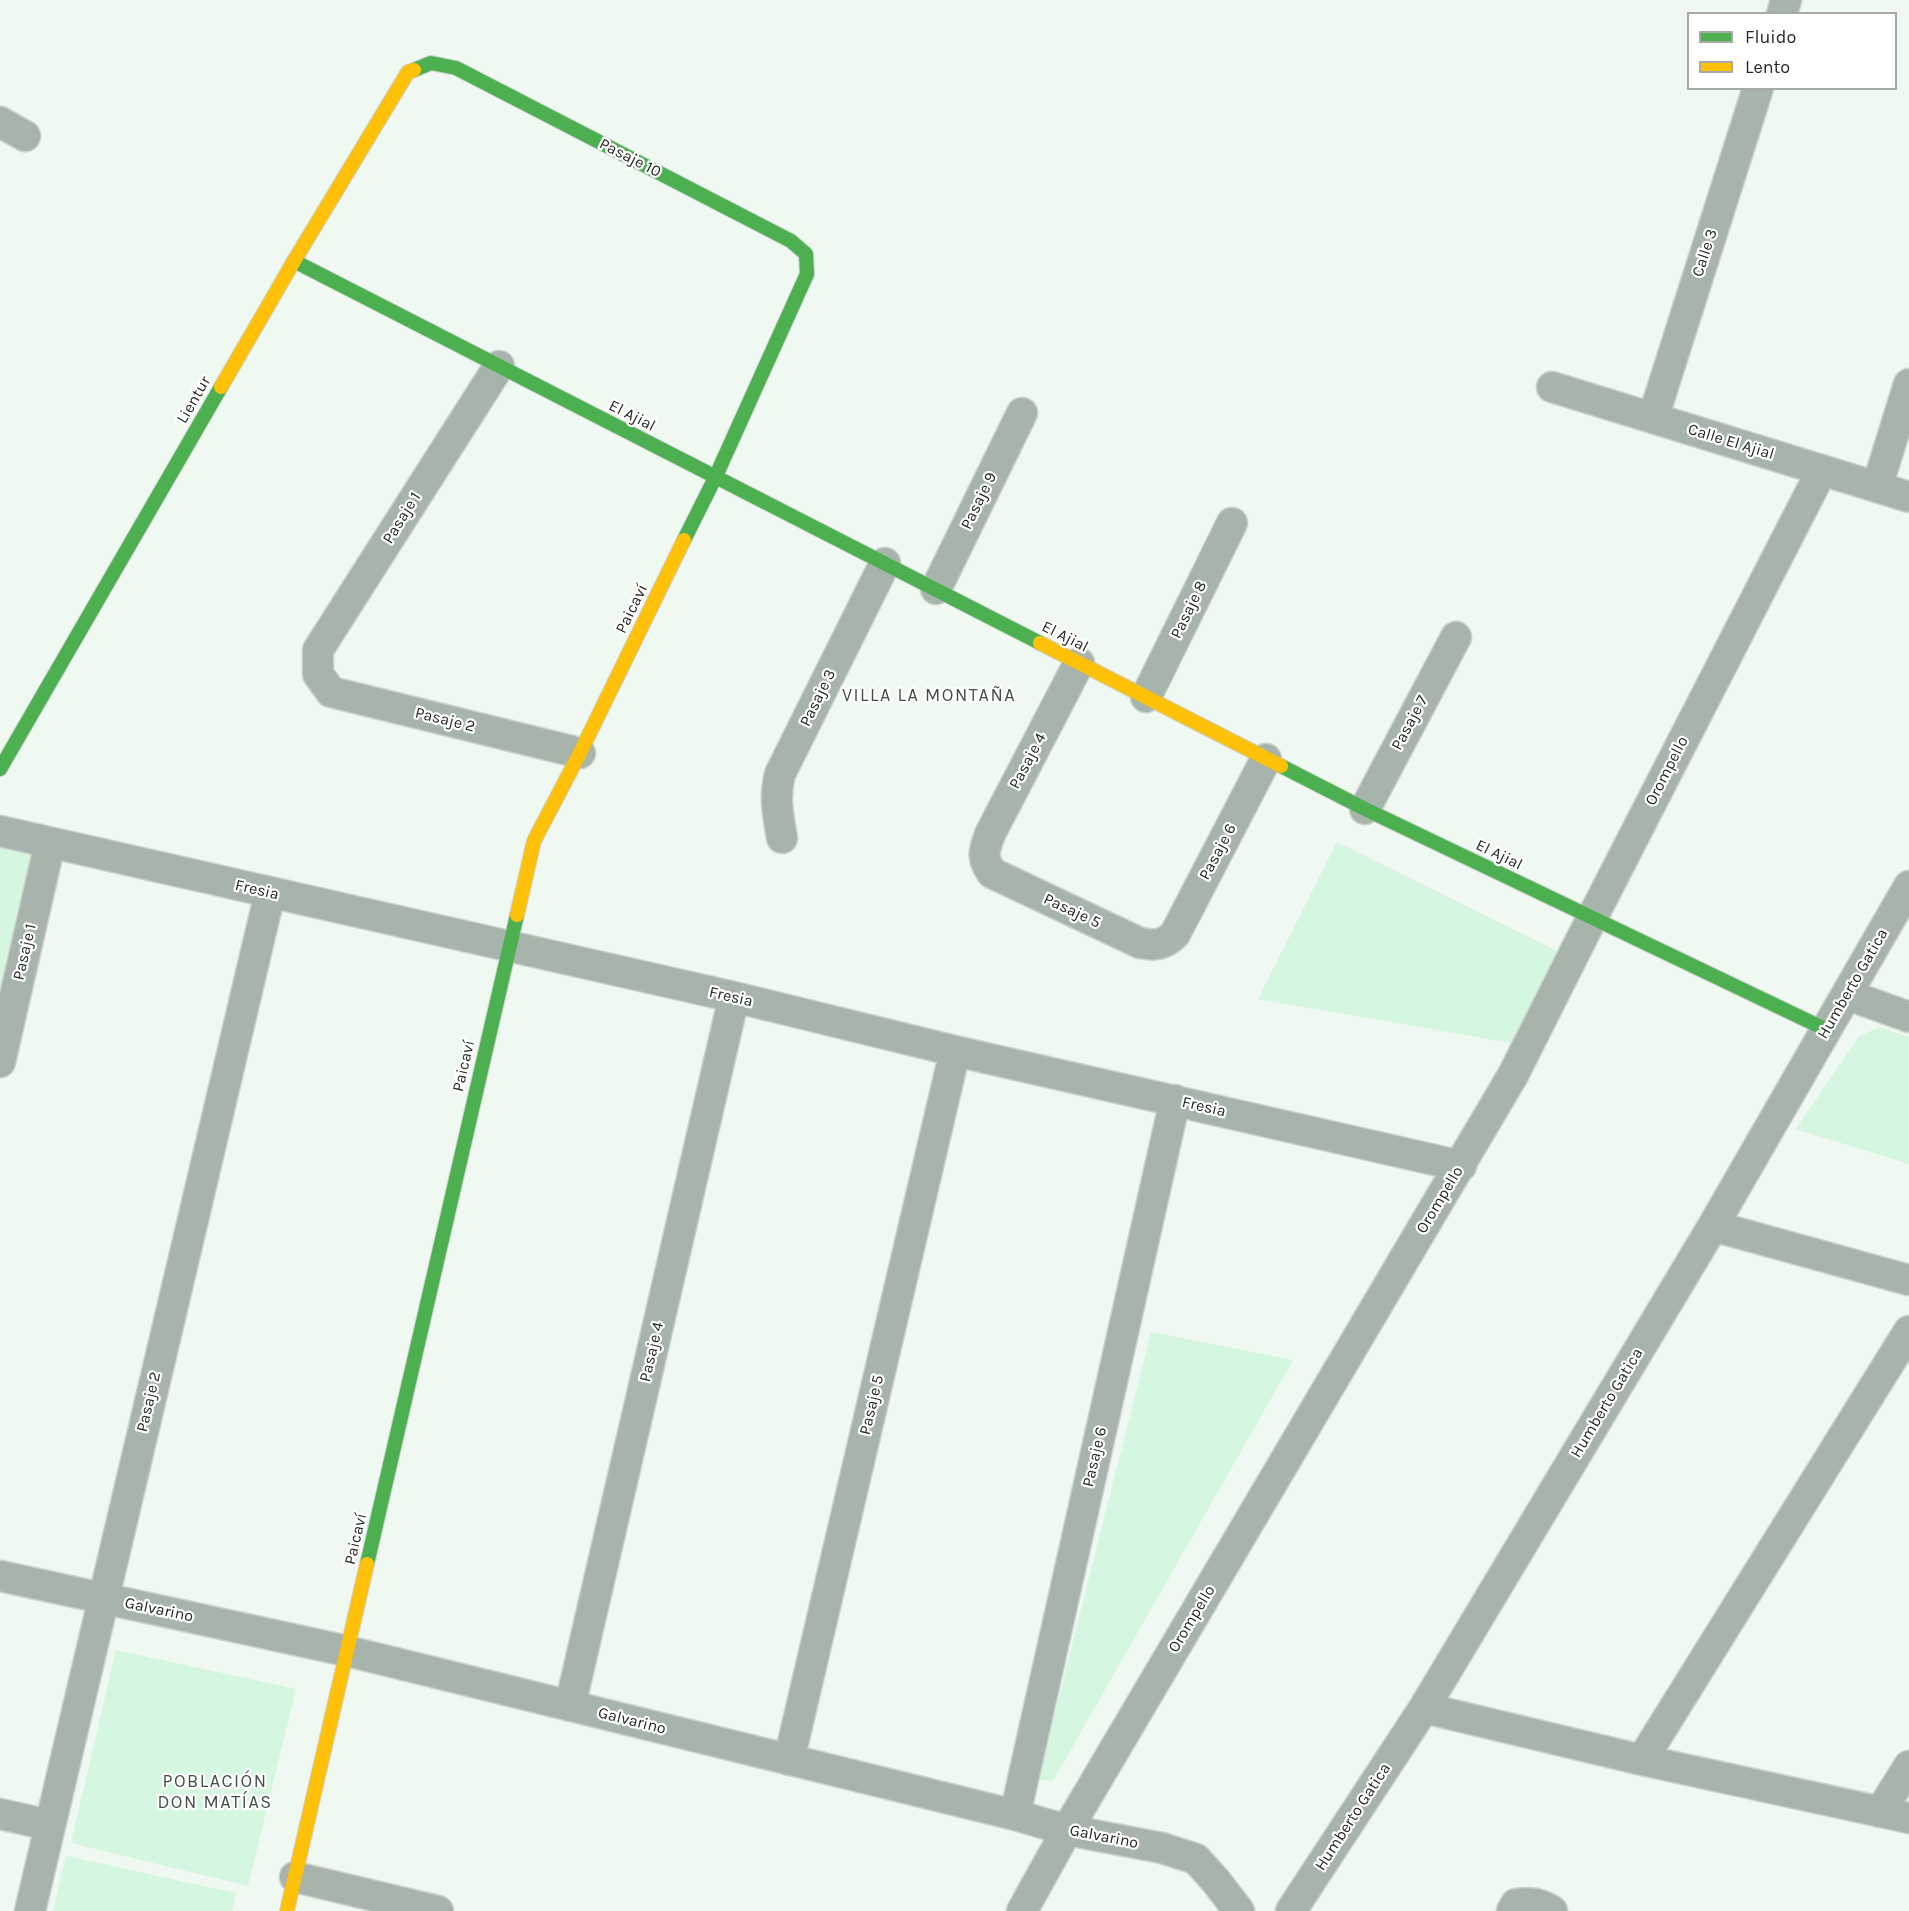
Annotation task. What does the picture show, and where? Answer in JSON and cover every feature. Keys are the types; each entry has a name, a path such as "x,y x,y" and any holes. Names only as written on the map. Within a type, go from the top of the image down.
{"street":[{"name":"Lientur","path":"0,769 294,261 408,72 431,63"},
{"name":"Pasaje 10","path":"431,63 456,68 791,241 806,254 807,274"},
{"name":"Calle 3","path":"1653,418 1757,90"},
{"name":"El Ajial","path":"294,261 1365,809 1827,1030"},
{"name":"Paicaví","path":"287,1911 534,841 580,753 715,478 807,274"},
{"name":"Pasaje 1","path":"318,674 318,650 499,366"},
{"path":"1877,487 1909,384"},
{"name":"Calle El Ajial","path":"1552,387 1909,497"},
{"name":"Pasaje 9","path":"936,589 1022,413"},
{"name":"Orompello","path":"1022,1911 1067,1830 1513,1075 1822,470"},
{"name":"Pasaje 8","path":"1146,697 1232,523"},
{"name":"Pasaje 3","path":"782,838 776,808 776,790 780,774 885,563"},
{"name":"Pasaje 7","path":"1365,809 1456,637"},
{"name":"Pasaje 4","path":"984,862 984,849 990,834 1079,663"},
{"name":"Pasaje 2","path":"318,674 331,692 580,753"},
{"name":"Pasaje 6","path":"1165,943 1175,934 1266,759"},
{"name":"Fresia","path":"0,831 1461,1166"},
{"name":"Pasaje 1","path":"0,1062 50,843"},
{"name":"Pasaje 5","path":"984,862 992,873 1140,943 1154,945 1165,943"},
{"name":"Humberto Gatica","path":"1291,1911 1424,1708 1713,1226 1909,886"},
{"name":"Pasaje 2","path":"30,1911 270,893"},
{"path":"1848,995 1909,1017"},
{"name":"Pasaje 4","path":"570,1706 734,998"},
{"name":"Pasaje 5","path":"789,1760 955,1051"},
{"name":"Pasaje 6","path":"1015,1815 1175,1100"},
{"path":"1713,1226 1909,1280"},
{"path":"1642,1760 1909,1331"},
{"name":"Galvarino","path":"0,1576 347,1651 1015,1815 1067,1830 1162,1848 1196,1859 1239,1911"},
{"path":"1424,1708 1642,1760 1909,1818"},
{"path":"1880,1812 1909,1766"},
{"path":"0,1814 49,1825"},
{"path":"295,1877 438,1911"},
{"path":"1514,1908 1528,1902 1543,1905 1552,1911"}],"green space":[{"path":"0,841 39,850 0,1019"},
{"path":"1337,842 1563,954 1518,1044 1258,999"},
{"path":"1880,1027 1909,1037 1909,1164 1796,1129 1859,1036"},
{"path":"1151,1332 1293,1360 1053,1781 1038,1780"},
{"path":"116,1650 296,1689 248,1886 71,1843"},
{"path":"66,1856 236,1893 232,1911 53,1911"}],"traffic: fast":[{"path":"414,70 431,63 456,68 791,241 806,254 807,274 715,478 684,540"},
{"path":"294,261 1040,643"},
{"path":"0,769 221,387"},
{"path":"1281,766 1365,809 1827,1030"},
{"path":"367,1564 517,915"}],"traffic: slow":[{"path":"221,387 408,72 414,70"},
{"path":"517,915 534,841 580,753 684,540"},
{"path":"1040,643 1281,766"},
{"path":"287,1911 367,1564"}],"district":[{"name":"VILLA LA MONTAÑA","path":"929,696"},
{"name":"POBLACIÓN DON MATÍAS","path":"215,1792"}]}
